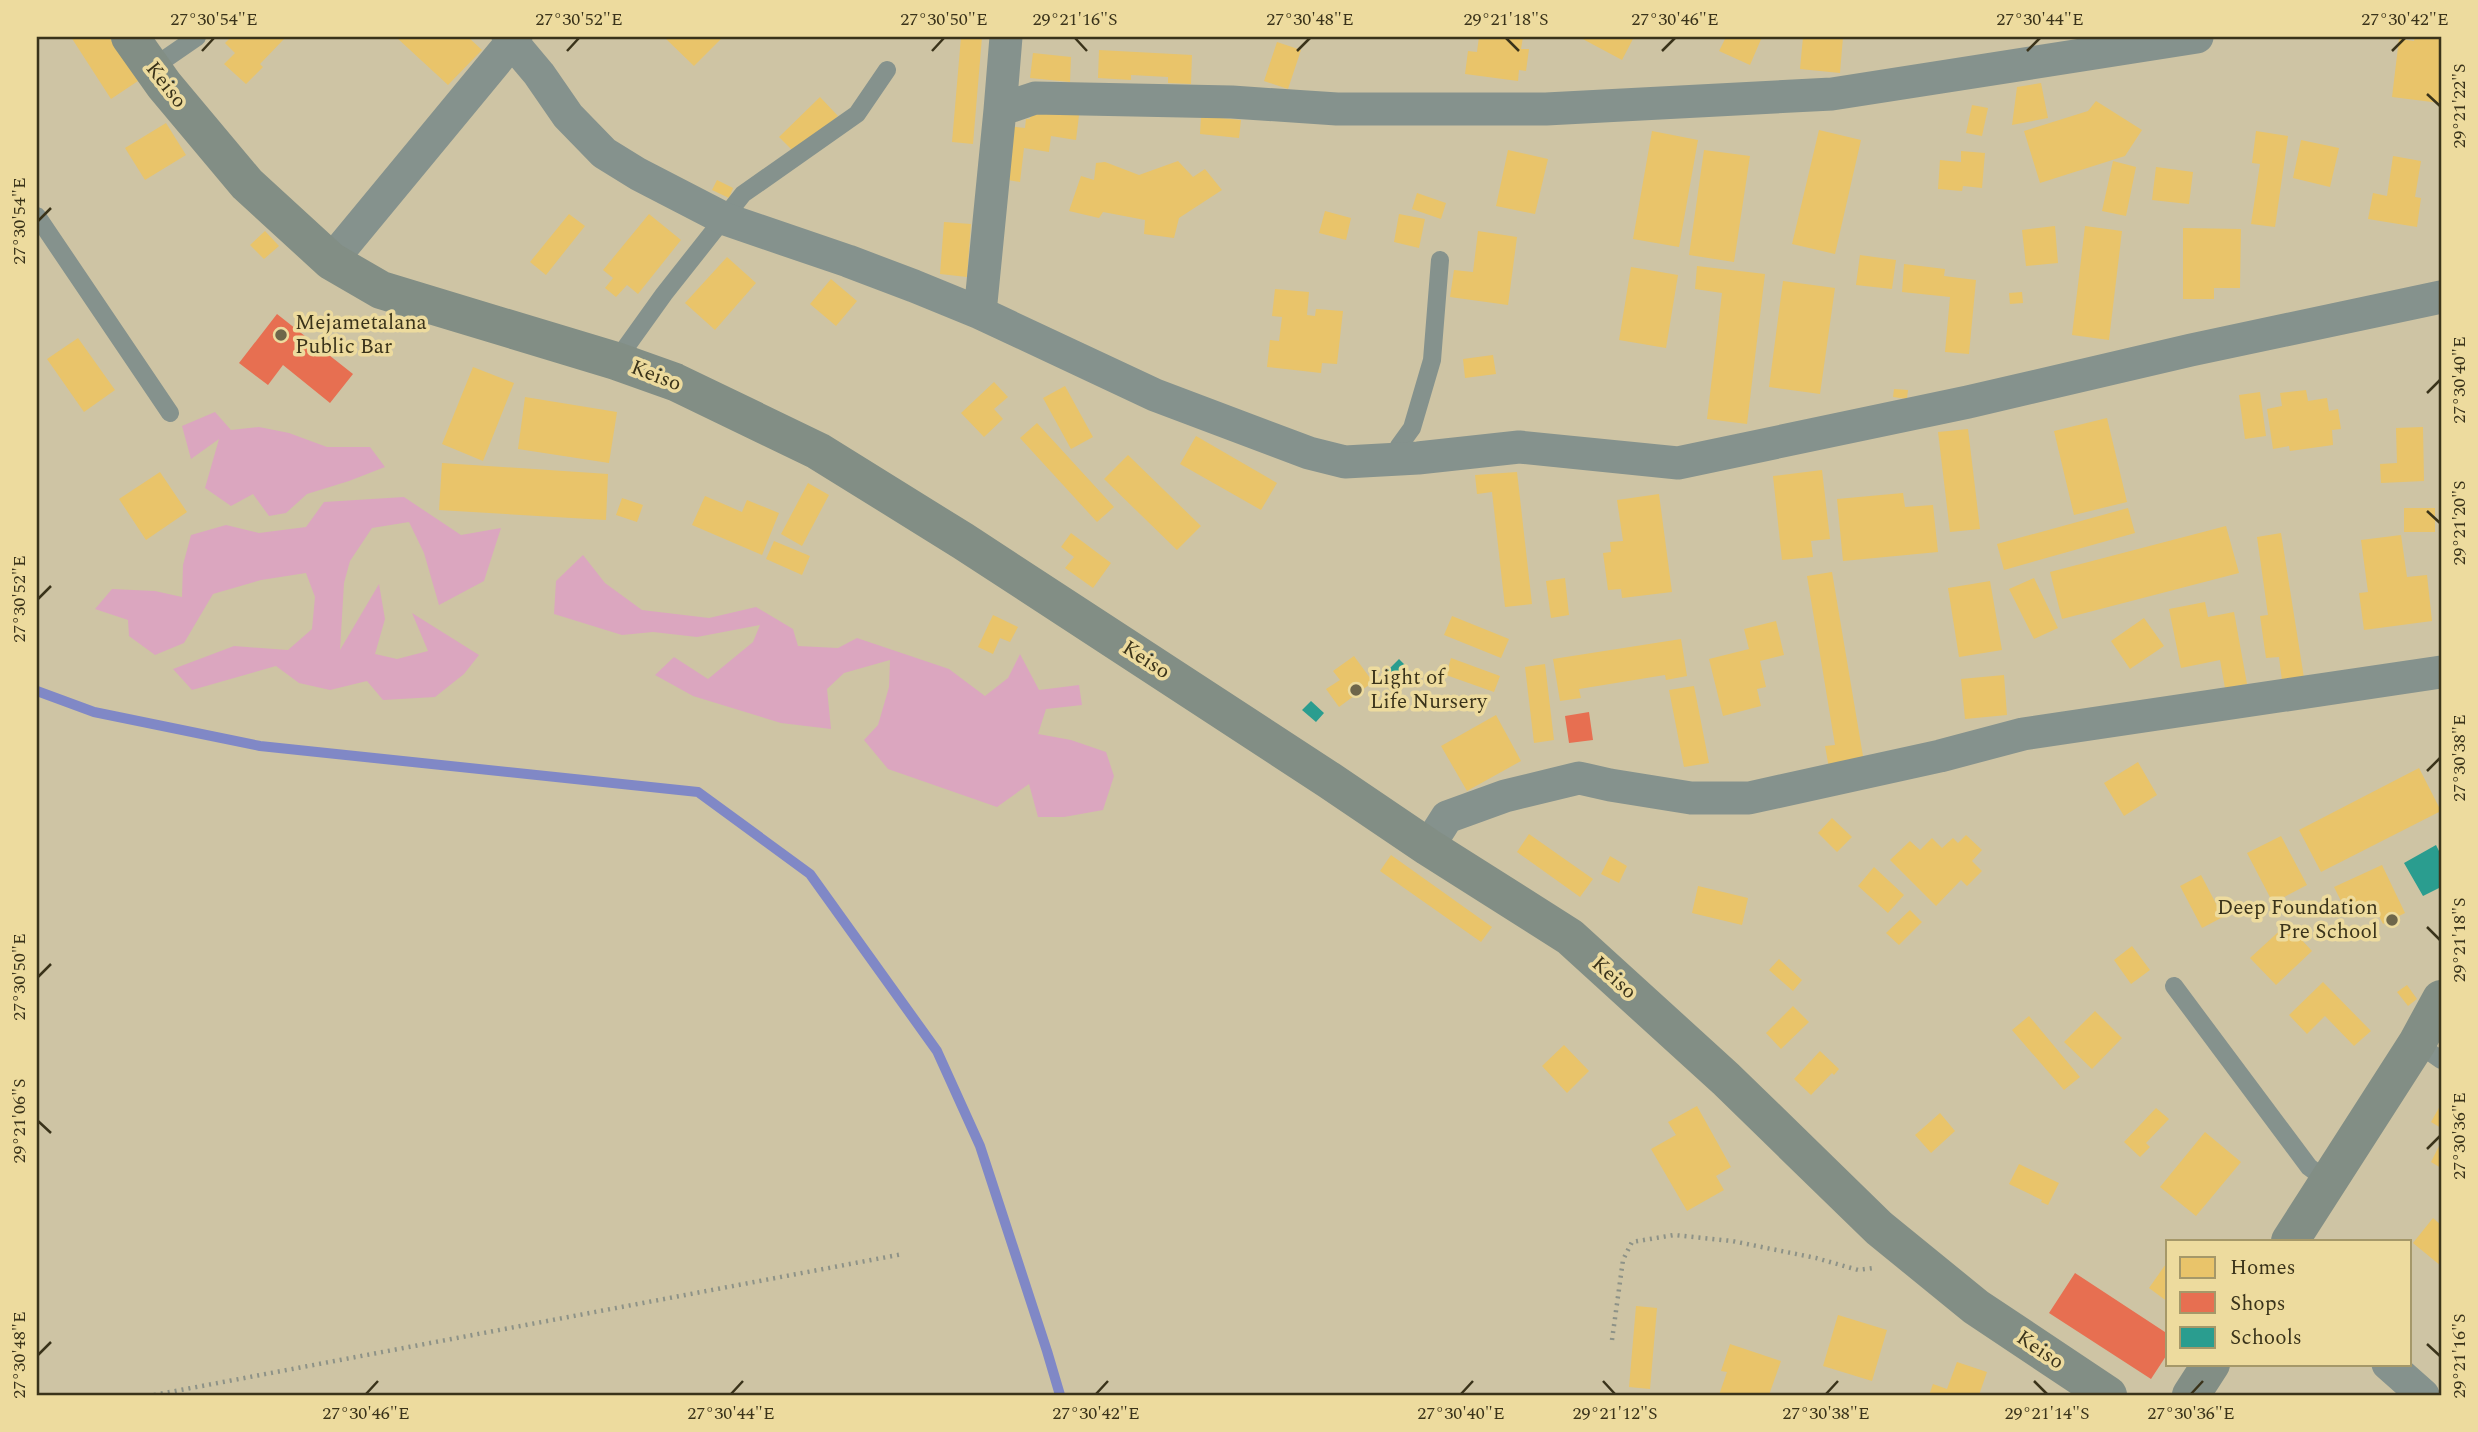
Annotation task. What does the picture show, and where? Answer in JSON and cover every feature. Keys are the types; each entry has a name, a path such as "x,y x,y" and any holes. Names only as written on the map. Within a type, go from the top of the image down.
{"street":[{"name":"Keiso","path":"130,37 247,184 331,261 382,290 616,361 675,382 818,451 963,541 1428,847 1570,937 1726,1079 1846,1198 1891,1238 1976,1307 2108,1395"},
{"path":"980,313 1006,37"},
{"path":"1000,110 1035,98 1232,102 1337,108 1546,109 1832,94 2196,37"},
{"path":"331,261 512,38 568,116 604,153 638,174 725,219 848,261 980,313 1155,395 1308,453 1345,462 1394,460 1519,447 1678,463 1955,405 2191,350 2441,297"},
{"path":"1428,847 1447,817 1505,796 1579,778 1691,798 1749,798 1940,756 2023,734 2441,672"},
{"path":"2291,1240 2329,1182 2429,1052 2441,999"},
{"path":"2191,1395 2210,1366"},
{"path":"2390,1366 2423,1395"}],"lane":[{"path":"152,68 197,37"},
{"path":"616,361 664,294 743,194 857,114 887,70"},
{"path":"37,216 170,413"},
{"path":"1394,460 1399,446 1412,428 1432,360 1440,260"},
{"path":"2174,986 2309,1167 2329,1182"}],"path":[{"path":"1612,1340 1623,1260 1632,1242 1674,1234 1732,1241 1816,1258 1858,1270 1875,1267 1891,1238"},
{"path":"154,1395 903,1254"}],"shaded area":[{"path":"215,412 231,430 259,427 289,433 327,447 370,447 385,467 307,494 286,513 269,516 253,494 231,506 205,488 219,439 191,459 182,426"},
{"path":"404,497 461,535 501,528 484,581 439,605 424,553 409,522 372,528 350,561 344,583 340,650 379,584 385,619 375,654 397,659 428,651 412,613 479,655 464,674 435,697 383,700 367,681 330,690 299,683 276,666 192,690 173,669 234,646 288,650 312,629 315,597 306,573 261,580 213,594 184,643 155,655 129,636 128,620 95,609 112,589 155,591 182,597 183,565 191,535 226,525 259,533 306,527 324,502"},
{"path":"583,555 605,583 642,610 709,618 756,607 793,629 798,646 838,648 857,638 949,669 985,696 1008,678 1020,654 1039,690 1079,685 1082,705 1046,709 1038,734 1071,740 1106,752 1114,776 1103,810 1064,817 1038,817 1029,784 997,807 888,769 864,740 878,725 889,687 890,660 844,673 827,689 831,729 781,723 693,696 655,675 674,657 708,679 753,642 760,625 697,637 653,632 622,635 554,614 556,581"}],"building: Homes":[{"path":"71,37 109,37 138,81 111,99"},
{"path":"231,37 284,39 260,64 263,67 246,84 224,64 235,53 225,43"},
{"path":"396,37 468,37 482,50 448,85"},
{"path":"664,37 723,37 694,66"},
{"path":"961,37 982,37 973,144 952,142"},
{"path":"1479,37 1523,37 1521,49 1529,49 1526,71 1519,70 1518,81 1465,74 1468,51 1477,52"},
{"path":"1579,37 1634,37 1622,60"},
{"path":"1726,37 1762,37 1750,65 1719,51"},
{"path":"1803,37 1843,37 1840,73 1800,69"},
{"path":"2415,37 2441,37 2440,103 2392,97 2399,39 2414,41"},
{"path":"1277,42 1301,50 1288,89 1264,81"},
{"path":"1099,50 1192,55 1191,84 1168,83 1168,77 1131,75 1131,80 1098,78"},
{"path":"1033,53 1071,57 1070,82 1030,78"},
{"path":"2041,83 2048,118 2012,125 2017,87"},
{"path":"820,97 838,116 796,154 779,137"},
{"path":"2096,101 2142,130 2125,156 2040,183 2024,131 2088,111"},
{"path":"1972,105 1988,108 1982,136 1966,133"},
{"path":"1031,108 1079,115 1076,140 1051,136 1049,152 1024,148 1020,182 1002,179 1009,126 1025,128 1026,119 1030,119"},
{"path":"1201,116 1241,120 1239,138 1200,134"},
{"path":"166,123 186,155 145,180 125,148"},
{"path":"1819,130 1861,140 1835,254 1792,244"},
{"path":"1652,131 1698,140 1679,247 1633,239"},
{"path":"2256,131 2288,136 2275,227 2251,224 2260,164 2252,163"},
{"path":"2301,140 2339,148 2330,187 2293,178"},
{"path":"1508,150 1548,159 1535,214 1496,206"},
{"path":"1704,150 1750,156 1734,262 1689,255"},
{"path":"1961,151 1985,153 1982,188 1963,186 1962,191 1938,189 1940,160 1961,162"},
{"path":"2393,156 2421,161 2415,197 2421,198 2417,227 2368,219 2373,193 2387,196"},
{"path":"1178,161 1193,177 1205,169 1222,190 1179,218 1174,238 1144,234 1145,220 1103,212 1099,218 1069,211 1081,176 1094,180 1096,163 1105,162 1139,175"},
{"path":"2113,161 2136,167 2126,216 2102,211"},
{"path":"2156,167 2193,172 2189,204 2152,200"},
{"path":"717,180 733,188 729,198 712,190"},
{"path":"1417,193 1446,203 1441,219 1412,209"},
{"path":"1325,211 1351,218 1346,240 1319,233"},
{"path":"569,214 585,226 546,275 530,262"},
{"path":"649,214 681,240 638,294 627,285 616,297 605,288 613,278 603,270"},
{"path":"1399,214 1425,219 1419,248 1394,242"},
{"path":"944,222 971,224 967,277 940,274"},
{"path":"2055,226 2058,263 2026,266 2022,230"},
{"path":"2085,226 2122,231 2109,340 2072,335"},
{"path":"2183,228 2241,229 2240,288 2214,288 2214,299 2183,299"},
{"path":"265,231 279,246 264,259 250,245"},
{"path":"1478,231 1517,237 1508,305 1450,297 1454,270 1473,272"},
{"path":"1860,255 1896,260 1892,289 1856,285"},
{"path":"727,257 756,283 715,330 685,303"},
{"path":"1904,264 1945,269 1944,276 1976,280 1969,354 1945,352 1950,297 1902,292"},
{"path":"1697,266 1765,274 1747,424 1707,419 1722,293 1695,289"},
{"path":"1631,267 1678,275 1666,348 1619,340"},
{"path":"831,279 857,301 836,326 810,304"},
{"path":"1783,281 1835,288 1820,394 1769,387"},
{"path":"1275,289 1309,292 1307,315 1315,316 1316,309 1343,311 1337,364 1322,363 1321,373 1267,367 1270,340 1279,341 1282,317 1272,316"},
{"path":"2022,292 2023,303 2010,304 2009,293"},
{"path":"78,338 115,390 84,412 47,359"},
{"path":"1493,355 1496,374 1465,378 1463,359"},
{"path":"473,367 514,383 483,461 442,444"},
{"path":"994,382 1008,397 994,409 1003,419 984,437 961,413"},
{"path":"1065,386 1093,437 1071,449 1043,398"},
{"path":"1894,389 1908,390 1907,399 1893,397"},
{"path":"2306,390 2308,401 2327,398 2329,411 2338,409 2341,429 2332,430 2333,445 2290,451 2289,446 2273,449 2267,409 2282,406 2280,393"},
{"path":"2260,392 2266,436 2245,439 2239,395"},
{"path":"525,397 617,412 609,463 518,449"},
{"path":"2107,418 2127,502 2074,515 2054,431"},
{"path":"1037,423 1114,507 1097,522 1020,438"},
{"path":"2423,427 2424,481 2381,483 2380,464 2397,463 2396,428"},
{"path":"1968,429 1980,529 1950,532 1938,432"},
{"path":"1196,436 1277,483 1261,510 1180,464"},
{"path":"1128,455 1201,526 1177,550 1104,479"},
{"path":"442,463 608,474 606,520 439,510"},
{"path":"1822,470 1830,539 1811,541 1813,557 1782,560 1773,476"},
{"path":"160,472 187,512 146,540 119,499"},
{"path":"1517,472 1532,604 1505,607 1492,492 1477,494 1475,475"},
{"path":"808,483 829,495 802,546 781,534"},
{"path":"1903,493 1905,507 1933,505 1938,552 1843,561 1837,499"},
{"path":"1659,494 1672,592 1622,598 1621,589 1608,590 1603,553 1611,552 1610,542 1623,541 1617,500"},
{"path":"705,496 742,512 747,500 779,513 762,555 692,525"},
{"path":"622,498 643,505 637,522 616,515"},
{"path":"2128,508 2135,533 2004,570 1997,544"},
{"path":"2404,508 2435,508 2435,532 2404,532"},
{"path":"2226,526 2239,573 2062,619 2050,572"},
{"path":"1071,533 1111,563 1093,588 1065,568 1074,557 1061,547"},
{"path":"2281,533 2304,678 2282,681 2279,657 2266,658 2260,616 2268,615 2257,537"},
{"path":"2401,535 2407,577 2427,575 2432,621 2364,630 2359,593 2368,592 2361,540"},
{"path":"774,541 810,556 802,575 766,559"},
{"path":"1832,572 1864,762 1829,768 1825,746 1835,745 1807,576"},
{"path":"1565,578 1569,615 1551,618 1546,581"},
{"path":"2034,578 2058,628 2034,639 2009,589"},
{"path":"1990,581 2002,650 1959,657 1948,588"},
{"path":"2205,602 2208,617 2234,612 2247,684 2225,688 2220,660 2181,668 2169,609"},
{"path":"993,615 1018,627 1010,642 1000,638 993,654 978,647"},
{"path":"1452,616 1509,639 1501,658 1444,635"},
{"path":"2144,618 2164,646 2130,669 2111,641"},
{"path":"1776,621 1784,655 1760,661 1766,687 1757,689 1761,706 1723,716 1709,659 1749,649 1744,629"},
{"path":"1681,639 1687,676 1666,680 1665,675 1579,689 1581,698 1560,701 1553,659"},
{"path":"1354,656 1373,682 1339,707 1326,689 1340,680 1333,671"},
{"path":"1451,658 1500,676 1494,692 1446,675"},
{"path":"1545,664 1554,740 1534,743 1525,667"},
{"path":"2004,675 2007,715 1965,719 1961,679"},
{"path":"1694,686 1709,763 1684,767 1669,690"},
{"path":"1496,715 1521,761 1467,791 1441,746"},
{"path":"2138,762 2157,795 2124,816 2104,783"},
{"path":"2419,768 2441,811 2321,872 2299,830"},
{"path":"1832,818 1852,837 1837,852 1818,833"},
{"path":"1529,834 1593,879 1580,897 1517,852"},
{"path":"1966,835 1982,850 1972,861 1982,871 1967,886 1961,880 1936,906 1890,860 1910,841 1920,850 1932,838 1942,848 1953,838 1958,843"},
{"path":"2281,836 2307,885 2273,903 2247,853"},
{"path":"1391,855 1492,927 1481,942 1380,871"},
{"path":"1610,856 1627,866 1619,883 1601,874"},
{"path":"2382,865 2405,913 2383,924 2374,906 2349,917 2334,887"},
{"path":"1874,867 1904,895 1888,913 1858,886"},
{"path":"2201,875 2223,917 2202,928 2180,886"},
{"path":"1698,886 1748,898 1742,925 1692,913"},
{"path":"1910,910 1922,922 1899,945 1886,933"},
{"path":"2287,924 2312,951 2276,985 2250,958"},
{"path":"2132,946 2150,970 2131,984 2114,960"},
{"path":"1779,959 1802,980 1793,991 1769,970"},
{"path":"2323,982 2371,1031 2354,1046 2325,1016 2307,1034 2289,1015"},
{"path":"2407,985 2417,999 2408,1006 2397,992"},
{"path":"1793,1006 1809,1022 1781,1049 1766,1033"},
{"path":"2095,1011 2122,1038 2092,1069 2064,1042"},
{"path":"2029,1016 2080,1077 2064,1090 2012,1030"},
{"path":"1564,1045 1589,1071 1567,1093 1542,1066"},
{"path":"1820,1051 1839,1069 1811,1095 1794,1079"},
{"path":"2441,1104 2441,1128 2431,1122"},
{"path":"1697,1106 1731,1167 1716,1176 1724,1190 1687,1211 1651,1149 1676,1135 1668,1122"},
{"path":"2156,1108 2169,1119 2146,1143 2150,1147 2140,1157 2124,1142"},
{"path":"1940,1113 1955,1131 1931,1153 1915,1135"},
{"path":"2205,1132 2241,1162 2196,1216 2160,1187"},
{"path":"2441,1142 2441,1168 2431,1162"},
{"path":"2019,1164 2059,1183 2048,1205 2009,1184"},
{"path":"2433,1218 2441,1225 2441,1266 2413,1243"},
{"path":"2166,1264 2166,1301 2149,1288"},
{"path":"1636,1306 1657,1308 1650,1389 1629,1387"},
{"path":"1838,1315 1887,1330 1872,1381 1823,1366"},
{"path":"1730,1344 1781,1361 1769,1395 1719,1395 1727,1372 1721,1371"},
{"path":"1957,1362 1987,1372 1979,1395 1929,1395 1933,1384 1947,1389"}],"building: Shops":[{"path":"277,314 353,374 330,403 283,365 268,385 239,363"},
{"path":"1589,712 1593,740 1569,743 1565,716"},
{"path":"2075,1273 2166,1333 2166,1356 2151,1379 2049,1313"}],"building: Schools":[{"path":"1399,659 1406,666 1394,680 1385,673"},
{"path":"1311,701 1324,713 1316,722 1302,710"},
{"path":"2436,845 2441,855 2441,887 2423,896 2404,863"}],"waterway":[{"path":"37,691 94,712 260,746 698,792 810,874 937,1051 980,1146 1060,1395"}],"place":[{"name":"Mejametalana Public Bar","path":"281,335"},
{"name":"Light of Life Nursery","path":"1356,690"},
{"name":"Deep Foundation Pre School","path":"2392,920"}]}
